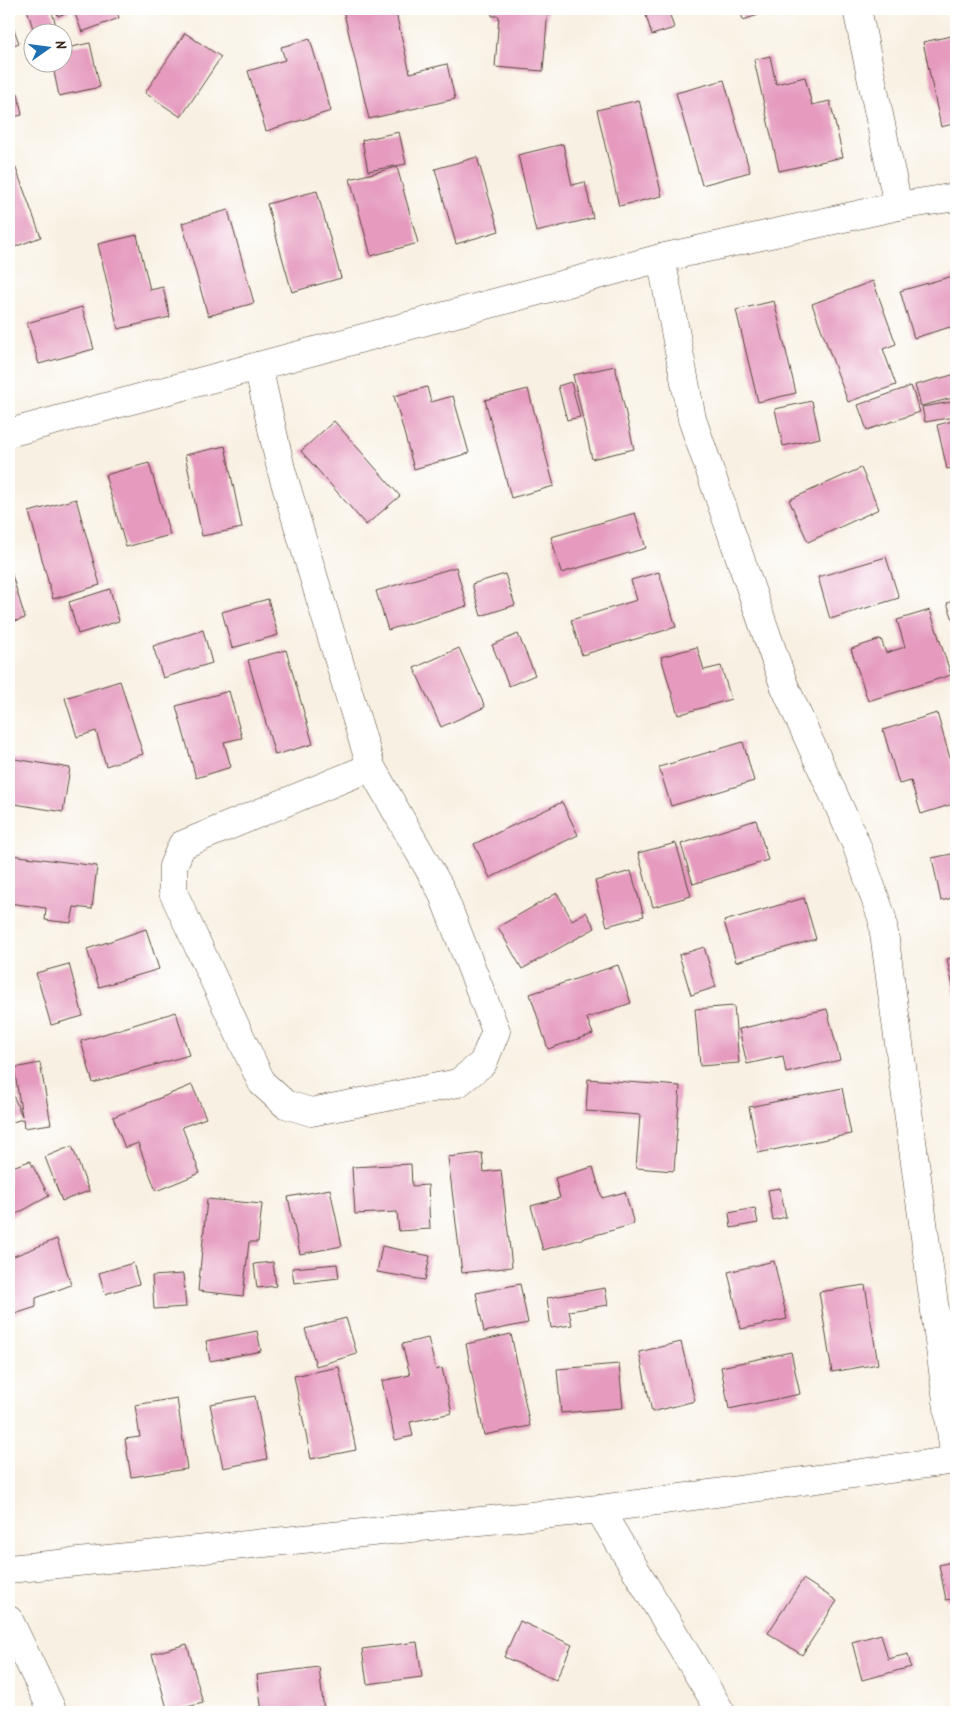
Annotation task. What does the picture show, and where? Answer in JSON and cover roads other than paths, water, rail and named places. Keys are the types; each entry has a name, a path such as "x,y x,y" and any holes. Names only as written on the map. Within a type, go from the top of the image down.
{"street":[{"path":"857,9 898,206"},
{"path":"9,433 661,258 898,206 956,197"},
{"path":"9,1569 599,1509 956,1460 882,918 856,844 784,684 692,420 661,258"},
{"path":"258,366 281,469 371,767 441,890 496,1031 483,1063 458,1083 311,1112 285,1104 262,1083 173,892 172,866 182,845 371,767"},
{"path":"599,1509 721,1712"},
{"path":"9,1620 53,1712"}]}
